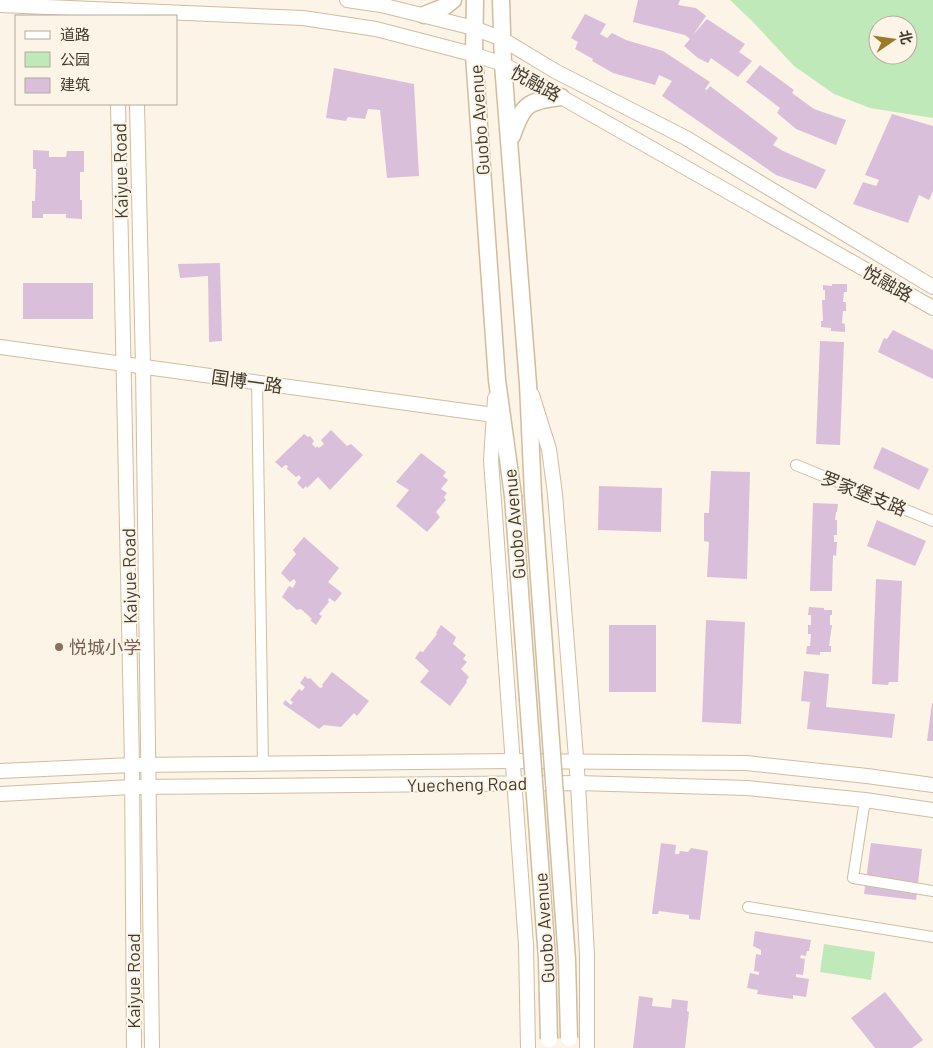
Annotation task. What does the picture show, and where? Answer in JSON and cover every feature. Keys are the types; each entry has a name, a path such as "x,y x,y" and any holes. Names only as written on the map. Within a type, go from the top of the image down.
{"main road":[{"path":"424,15 444,7 453,0"},
{"name":"Guobo Avenue","path":"475,0 474,55 497,380 513,496 547,959 549,1044"},
{"name":"Guobo Avenue","path":"500,0 503,64 528,384 533,495 568,960 569,1043"},
{"path":"509,143 518,116 526,106 539,99 561,97"}],"street":[{"name":"悦融路","path":"347,0 381,5 424,15 474,28 502,39 555,71 686,138 933,287"},
{"name":"悦融路","path":"0,5 116,8 303,18 376,29 503,64 933,308"},
{"name":"Kaiyue Road","path":"118,105 132,765 134,1048"},
{"name":"Kaiyue Road","path":"137,105 143,366 152,1048"},
{"name":"国博一路","path":"0,347 494,415"},
{"path":"497,380 491,460 526,945 528,1048"},
{"path":"258,382 263,763"},
{"path":"528,384 548,448 555,494 578,783 587,956 587,1048"},
{"name":"罗家堡支路","path":"796,465 933,521"},
{"name":"Yuecheng Road","path":"0,770 263,763 512,761 746,763 933,785"},
{"name":"Yuecheng Road","path":"0,794 132,787 578,783 747,788 865,800 933,810"},
{"path":"865,800 853,878 933,891"},
{"path":"748,908 933,937"}],"green space":[{"path":"730,0 933,0 933,118 870,108 834,94 794,66"},
{"path":"824,944 875,952 871,980 820,972"}],"building":[{"path":"638,0 680,0 678,5 696,8 706,16 693,35 707,19 745,44 739,52 752,61 738,77 711,58 708,63 698,58 684,46 690,39 685,35 633,22"},
{"path":"585,14 606,24 600,34 607,38 612,33 626,40 663,51 710,82 705,89 707,90 710,86 778,138 773,145 826,170 816,189 776,175 662,96 672,81 659,75 655,85 613,73 575,49 578,42 571,38"},
{"path":"760,65 794,90 792,93 814,109 846,120 836,145 796,129 777,113 780,108 746,82"},
{"path":"334,68 414,84 419,176 387,178 380,110 368,109 365,119 348,117 346,121 326,118"},
{"path":"892,114 933,126 933,191 929,200 919,195 908,223 853,204 863,182 876,186 879,180 865,175"},
{"path":"33,150 49,151 49,157 66,157 67,151 84,151 84,172 80,172 82,219 66,218 66,214 43,214 43,218 32,218 32,201 35,201 36,169 33,169"},
{"path":"220,263 222,341 209,342 208,276 180,278 178,264"},
{"path":"23,283 93,283 93,319 23,319"},
{"path":"832,284 847,284 847,292 844,292 843,302 846,302 846,311 843,311 842,323 845,324 845,332 831,331 831,328 821,327 821,321 823,321 822,300 825,300 823,285 832,286"},
{"path":"893,330 933,350 933,379 878,352 884,338 887,339"},
{"path":"820,341 844,342 840,445 816,444"},
{"path":"331,430 347,446 351,444 363,455 330,490 318,477 307,488 306,486 303,489 297,483 301,478 299,475 296,477 287,469 288,466 285,465 282,468 275,462 304,434 308,437 310,436 314,441 312,444 319,448 324,444 321,440"},
{"path":"882,447 929,469 919,490 873,468"},
{"path":"421,453 446,472 443,476 448,480 441,489 447,493 444,497 446,500 436,512 440,517 427,532 396,506 409,490 396,482"},
{"path":"711,471 750,472 747,579 707,577 709,542 704,541 704,513 709,513"},
{"path":"599,486 662,488 661,532 598,530"},
{"path":"813,503 838,504 835,520 837,520 837,535 834,535 834,542 837,542 836,556 833,555 832,591 810,591"},
{"path":"877,520 926,541 915,566 867,546"},
{"path":"304,537 339,568 328,582 342,593 335,602 329,598 329,602 319,614 322,616 316,625 301,609 297,610 282,597 289,586 293,588 296,582 294,579 290,582 281,573 296,554 293,550"},
{"path":"876,579 902,581 898,682 889,682 888,685 872,684"},
{"path":"809,607 832,610 832,615 830,615 830,625 832,625 829,646 831,646 831,652 820,652 820,655 806,654 807,646 810,646 811,634 808,634 808,625 811,625 811,615 808,615"},
{"path":"706,620 745,622 741,724 702,722"},
{"path":"441,625 456,637 453,644 466,655 463,659 467,662 461,669 469,677 450,706 420,682 429,671 415,658 420,651 423,652 437,634"},
{"path":"609,625 656,625 656,692 609,692"},
{"path":"804,671 829,674 826,707 895,714 892,738 807,729 810,702 801,701"},
{"path":"332,672 369,701 357,716 354,713 341,727 324,725 319,729 283,704 285,700 291,705 293,702 290,700 299,689 302,691 305,687 300,683 305,676 308,679 310,678 320,688 323,687 322,685"},
{"path":"932,703 933,741 927,741"},
{"path":"661,843 676,845 675,854 679,854 680,851 688,852 691,848 708,851 700,920 689,919 689,915 659,911 658,914 652,914"},
{"path":"871,843 922,849 916,900 864,894"},
{"path":"755,931 811,940 806,956 801,955 800,958 805,959 803,975 796,974 796,977 809,979 806,997 793,995 793,999 757,994 758,990 747,988 750,973 759,975 759,972 754,971 756,954 761,955 761,950 753,946"},
{"path":"885,992 923,1040 912,1048 875,1048 851,1018"},
{"path":"639,996 653,998 652,1006 671,1008 672,999 688,1001 687,1011 689,1012 685,1048 633,1048"}],"place":[{"name":"悦城小学","path":"59,647"}]}
